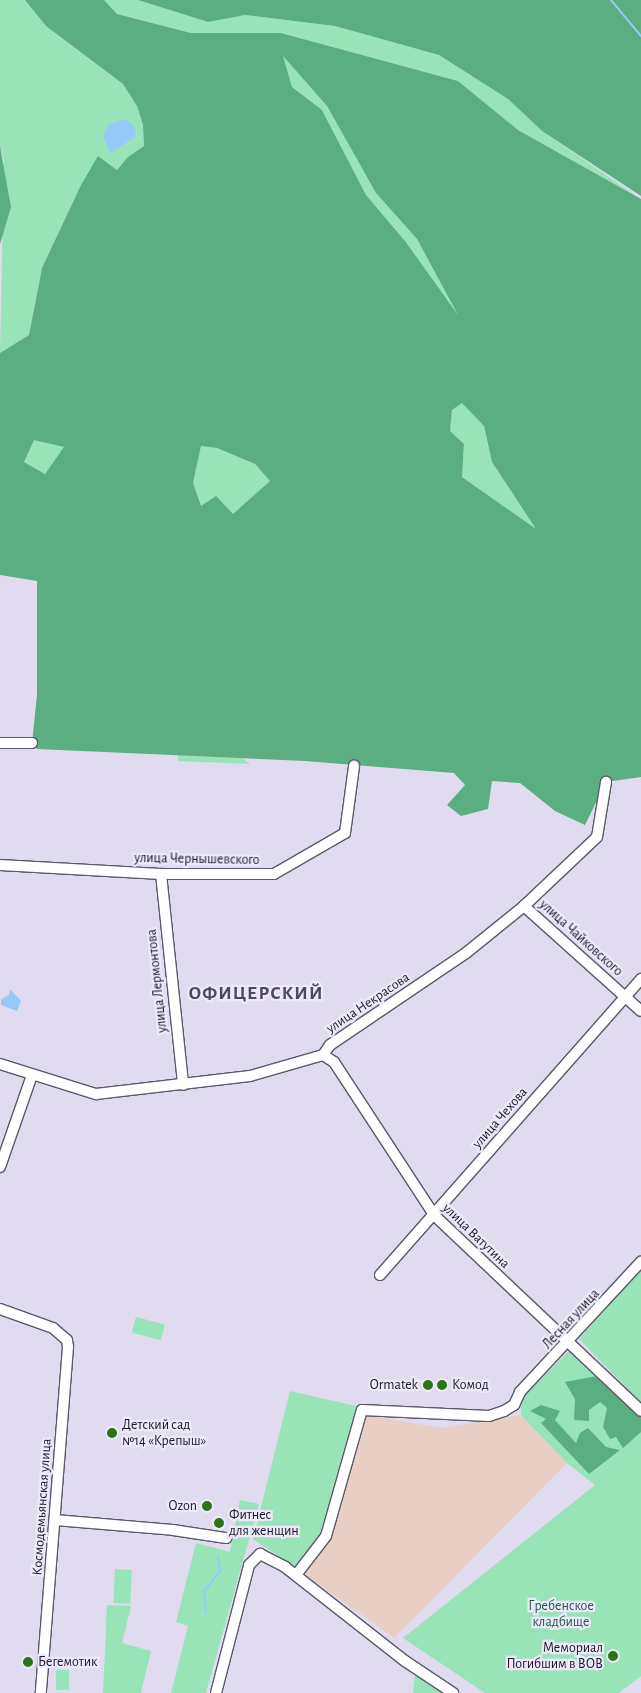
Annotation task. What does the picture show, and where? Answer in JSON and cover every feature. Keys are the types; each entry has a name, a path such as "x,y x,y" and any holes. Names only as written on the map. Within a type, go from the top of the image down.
{"street":[{"path":"0,743 32,743"},
{"name":"улица Чернышевского","path":"0,865 161,874 274,874 345,833 354,766"},
{"name":"улица Некрасова","path":"323,1056 330,1045 466,953 524,906 597,837 606,782"},
{"name":"улица Лермонтова","path":"161,874 183,1085"},
{"name":"улица Чайковского","path":"524,906 641,1011"},
{"name":"улица Чехова","path":"380,1275 641,979"},
{"path":"0,1064 96,1094 250,1076 323,1056"},
{"name":"улица Ватутина","path":"323,1056 334,1062 434,1215 641,1411"},
{"path":"0,1167 32,1075"},
{"name":"Лесная улица","path":"296,1575 326,1536 362,1410 489,1416 514,1405 520,1392 570,1342 641,1262"},
{"name":"Космодемьянская улица","path":"0,1310 54,1328 67,1340 68,1347 40,1693"},
{"path":"55,1520 173,1530 226,1538"},
{"path":"216,1693 249,1565 260,1554 296,1575 405,1661 453,1693"}],"shaded area":[{"path":"360,1414 441,1428 521,1415 567,1463 394,1638 302,1572"}],"green space":[{"path":"0,0 25,0 46,26 123,84 137,106 143,125 144,147 128,157 117,170 108,163 81,185 42,268 29,335 0,353 4,160 0,146"},
{"path":"25,0 104,0 117,14 191,33 281,33 458,81 518,130 641,199 641,777 606,782 585,825 555,811 520,783 492,781 488,809 461,816 447,805 465,785 454,773 305,761 37,749 32,743 37,695 37,581 0,575 0,353 29,335 42,268 81,185 98,156 117,170 128,157 144,146 143,125 137,106 123,84 46,26","holes":["283,56 327,106 376,193 417,239 458,315 405,241 366,195 322,110 292,87","462,403 484,426 492,462 536,529 462,477 464,444 450,431 452,410","34,440 64,447 45,474 24,462","201,446 217,448 255,464 270,481 233,514 216,496 201,506 193,483"]},
{"path":"104,0 138,0 208,22 245,15 335,26 439,55 508,99 542,131 641,199 518,130 458,81 281,33 191,33 117,14"},
{"path":"138,0 641,0 641,196 542,131 508,99 439,55 335,26 245,15 208,22"},
{"path":"282,55 327,106 376,193 417,239 461,321 405,241 366,195 322,110 292,87"},
{"path":"0,146 11,207 0,244"},
{"path":"462,402 484,426 492,462 537,530 462,477 464,444 450,431 452,410"},
{"path":"34,439 65,447 45,474 24,462"},
{"path":"201,446 217,448 255,464 270,481 233,515 201,507 193,483"},
{"path":"224,744 250,764 178,761 179,750"},
{"path":"641,1268 641,1403 579,1339"},
{"path":"136,1317 165,1325 161,1340 132,1332"},
{"name":"Гребенское кладбище","path":"570,1350 641,1421 641,1676 619,1693 485,1693 403,1638 595,1485 567,1463 521,1415 520,1400"},
{"path":"597,1376 641,1417 641,1432 623,1448 616,1437 610,1439 603,1427 607,1408 600,1402 589,1410 589,1421 574,1420 575,1399 565,1382"},
{"path":"290,1391 360,1407 327,1540 302,1572 253,1539"},
{"path":"541,1405 560,1411 555,1420 576,1443 580,1433 588,1428 606,1447 620,1450 589,1474 541,1423 546,1419 530,1411"},
{"path":"240,1500 259,1504 206,1693 171,1693 188,1626 176,1622 196,1543 230,1552"},
{"path":"115,1569 132,1570 130,1604 113,1603"},
{"path":"107,1605 131,1606 122,1643 151,1651 141,1693 103,1693"},
{"path":"56,1670 69,1670 69,1690 56,1690"},
{"path":"415,1674 448,1693 413,1693"}],"water":[{"path":"125,119 134,126 136,136 111,153 103,137 109,124"},
{"path":"10,989 21,1001 17,1011 1,1005 1,999 9,995"}],"waterway":[{"path":"611,0 641,36"},
{"path":"206,1613 204,1591 220,1571 218,1556"}],"place":[{"name":"Ormatek","path":"428,1385"},
{"name":"Комод","path":"442,1385"},
{"name":"Детский сад №14 «Крепыш»","path":"112,1433"},
{"name":"Ozon","path":"207,1506"},
{"name":"Фитнес для женщин","path":"219,1523"},
{"name":"Мемориал Погибшим в ВОВ","path":"613,1656"},
{"name":"Бегемотик","path":"28,1662"}],"district":[{"name":"ОФИЦЕРСКИЙ","path":"256,994"}]}
